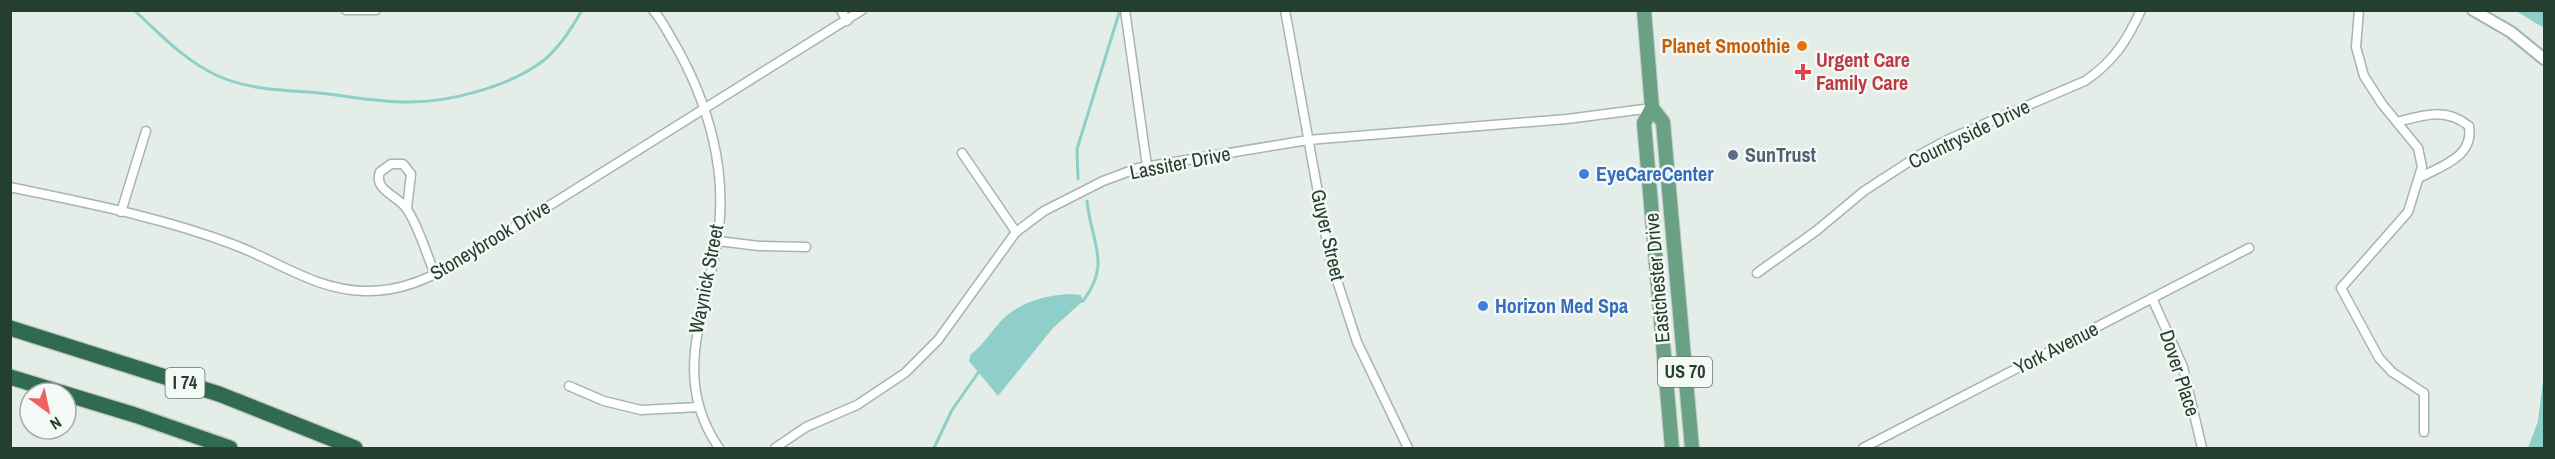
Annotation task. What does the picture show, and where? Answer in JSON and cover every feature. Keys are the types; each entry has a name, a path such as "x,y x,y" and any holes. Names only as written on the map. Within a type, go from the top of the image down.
{"highway":[{"name":"I 74","path":"10,328 219,394 355,448"},
{"name":"I 74","path":"10,377 135,415 230,448"}],"main road":[{"name":"Eastchester Drive","path":"1644,10 1652,108 1644,123 1672,448"},
{"name":"Eastchester Drive","path":"1652,108 1663,122 1692,448"}],"street":[{"path":"346,10 376,10"},
{"name":"Waynick Street","path":"653,10 683,58 705,109 710,122 717,161 720,201 718,241 694,343 695,391 699,407 719,448"},
{"path":"841,10 847,21"},
{"name":"Stoneybrook Drive","path":"10,187 160,221 233,244 301,277 335,288 365,291 392,290 414,285 435,274 862,10"},
{"path":"1125,10 1147,166"},
{"name":"Guyer Street","path":"1285,10 1332,268 1357,342 1408,448"},
{"name":"Countryside Drive","path":"1757,273 1816,231 1864,191 1921,154 1949,139 2085,81 2103,68 2129,38 2140,10"},
{"path":"2359,10 2356,47 2364,76 2382,104 2418,148 2421,177 2408,212 2342,288 2379,358 2392,372 2424,393 2424,432"},
{"path":"2473,10 2511,32 2544,59"},
{"name":"Lassiter Drive","path":"775,448 806,427 857,405 905,373 938,340 1016,232 1073,194 1147,166 1308,140 1567,118 1652,108"},
{"path":"2397,122 2439,114 2457,116 2469,126 2471,138 2463,153 2421,177"},
{"path":"121,212 146,131"},
{"path":"962,153 1016,232"},
{"path":"407,209 411,174 403,164 391,164 382,169 379,180 386,192 407,209 435,274"},
{"path":"718,241 806,247"},
{"name":"York Avenue","path":"1863,448 2249,248"},
{"name":"Dover Place","path":"2152,298 2182,367 2202,448"},
{"path":"569,386 604,401 641,410 699,407"}],"water":[{"path":"2516,11 2544,11 2544,28"},
{"path":"1069,294 1081,295 1083,301 1053,328 998,396 969,361 971,354 1015,309 1041,298"},
{"path":"2544,372 2544,448 2528,448 2538,421"}],"waterway":[{"path":"134,10 183,54 204,69 228,80 266,88 405,102 440,100 477,92 513,79 543,61 569,31 582,10"},
{"path":"1078,179 1077,149 1120,10"},
{"path":"1079,302 1083,301 1092,288 1098,264 1087,201"},
{"path":"934,448 952,410 980,370"}],"place":[{"name":"Planet Smoothie","path":"1802,46"},
{"name":"Urgent Care Family Care","path":"1803,72"},
{"name":"SunTrust","path":"1733,155"},
{"name":"EyeCareCenter","path":"1584,174"},
{"name":"Horizon Med Spa","path":"1483,306"}]}
